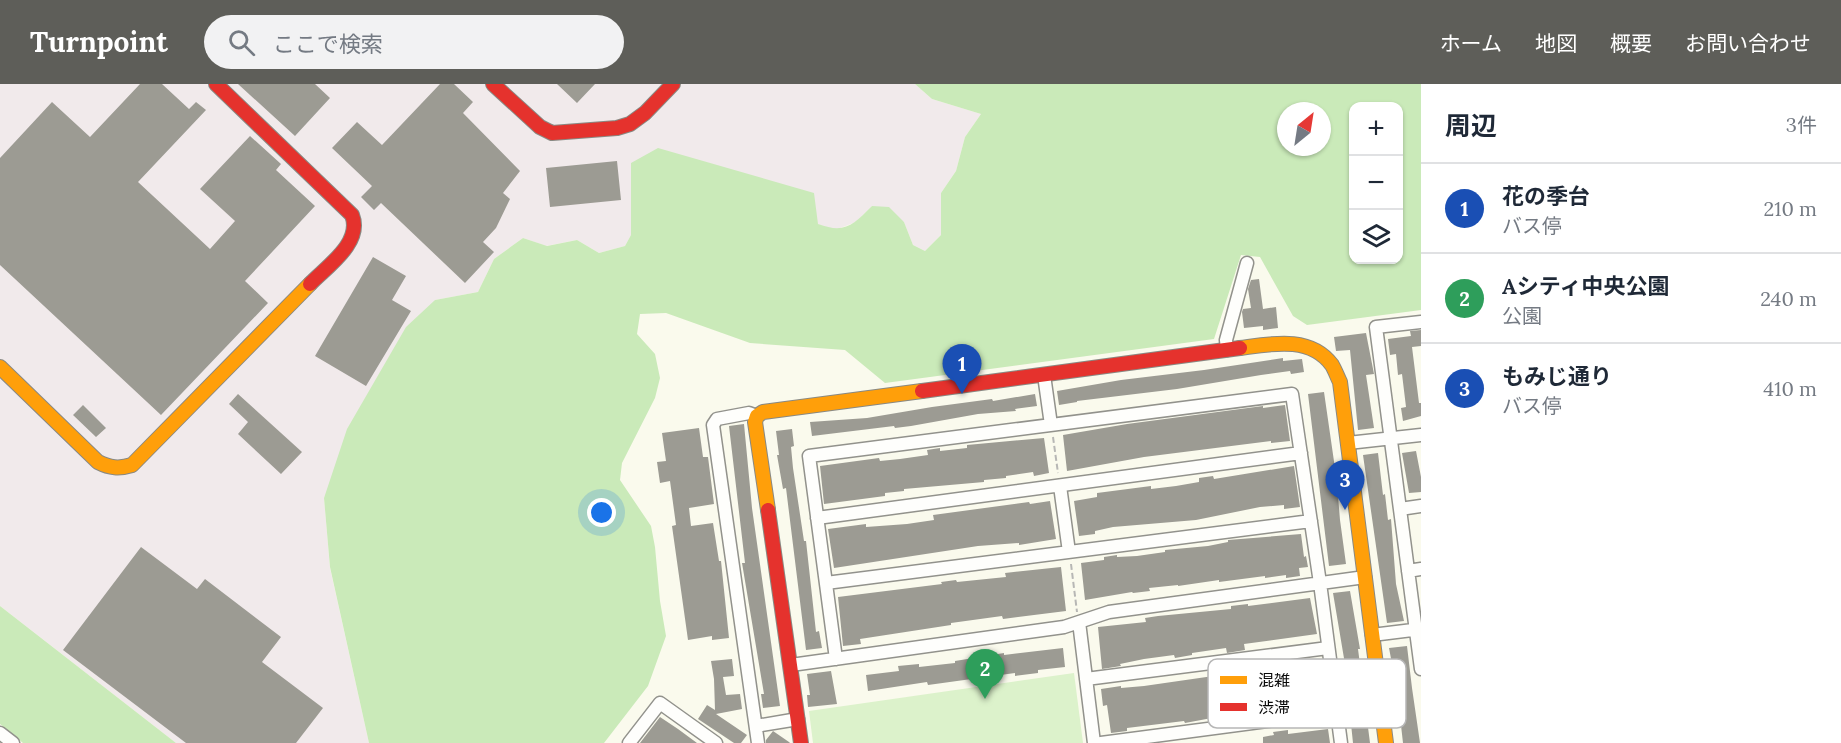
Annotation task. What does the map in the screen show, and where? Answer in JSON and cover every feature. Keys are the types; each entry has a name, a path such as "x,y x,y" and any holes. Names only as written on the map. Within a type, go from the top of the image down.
{"street":[{"path":"0,367 98,462 120,469 132,465 347,246 355,227 354,218 349,211 216,84"},
{"path":"493,84 540,127 552,133 617,128 630,123 645,113 673,84"},
{"path":"1227,350 1226,340 1247,263"},
{"path":"1421,322 1376,327 1400,509 1414,570 1421,669"},
{"path":"801,743 755,422 757,416 763,412 1284,342 1302,345 1331,364 1340,382 1375,659"},
{"path":"1044,375 1051,425"},
{"path":"836,659 809,456 1292,394 1330,659"},
{"path":"757,416 749,413 717,419 713,425 758,743"},
{"path":"1348,443 1421,435"},
{"path":"817,518 1301,453"},
{"path":"1060,486 1069,552"},
{"path":"1400,509 1421,506"},
{"path":"826,583 1311,521"},
{"path":"791,665 1064,627 1108,612 1365,577"},
{"path":"1079,622 1094,743"},
{"path":"1372,635 1418,630"},
{"path":"1245,659 1329,648"},
{"path":"1086,680 1208,664"},
{"path":"629,743 660,703 716,743"},
{"path":"756,726 798,719"},
{"path":"1101,743 1215,728"},
{"path":"1339,728 1341,743"},
{"path":"1384,728 1386,743"},
{"path":"0,733 13,743"}],"path":[{"path":"1051,425 1060,486"},
{"path":"1069,552 1079,622"}],"shaded area":[{"path":"0,84 915,84 932,99 981,114 965,137 956,171 941,193 941,235 925,251 913,245 904,222 872,206 856,222 835,230 631,163 631,235 625,246 599,253 577,240 546,246 523,238 494,259 478,292 435,300 324,498 330,568 369,743 176,743 0,606"}],"green space":[{"path":"915,84 1421,84 1421,310 1307,325 1293,316 1260,257 1241,255 1214,339 885,383 845,350 750,343 666,313 640,314 637,334 655,354 660,378 655,398 622,463 620,480 651,526 655,547 666,636 648,686 604,743 369,743 330,567 324,498 347,429 406,327 435,300 478,292 494,259 523,238 547,246 577,240 599,253 625,246 631,235 631,163 658,148 814,193 818,224 827,227 848,226 872,206 889,207 904,222 913,245 925,251 941,235 941,193 956,171 965,137 981,114 932,99"},
{"path":"0,606 176,743 23,743 0,724"},
{"path":"1074,673 1083,743 813,743 809,711"}],"building":[{"path":"140,84 162,84 189,109 196,102 206,110 138,182 210,249 235,221 200,189 250,136 281,164 276,170 315,206 245,281 268,303 161,415 0,265 0,158 52,102 90,137"},
{"path":"238,84 315,84 330,98 295,136"},
{"path":"440,84 454,84 473,102 463,113 520,171 503,193 510,199 496,228 483,242 494,252 465,283 381,203 374,210 361,197 372,186 332,148 357,122 382,145"},
{"path":"557,84 595,84 577,103"},
{"path":"617,161 621,200 550,207 546,168"},
{"path":"373,257 406,276 392,300 411,311 366,386 315,356"},
{"path":"1259,279 1263,309 1276,307 1278,328 1263,330 1263,326 1244,328 1243,309 1251,308 1248,289 1251,280"},
{"path":"1421,330 1421,346 1412,347 1421,416 1403,421 1401,408 1406,407 1402,374 1398,375 1396,354 1390,355 1388,339 1411,336 1410,331"},
{"path":"1366,333 1374,374 1366,375 1374,428 1358,430 1350,350 1336,351 1334,337"},
{"path":"1283,358 1283,361 1302,359 1304,372 1291,374 1290,371 1059,405 1057,391"},
{"path":"1324,392 1346,564 1329,566 1308,394"},
{"path":"238,394 302,452 281,474 238,434 248,422 229,404"},
{"path":"1035,394 1037,406 1015,409 1016,411 978,414 895,428 894,426 812,436 810,422 867,418"},
{"path":"83,405 106,428 96,437 73,415"},
{"path":"1285,405 1290,441 1271,443 1271,441 1144,457 1067,471 1063,435 1127,424"},
{"path":"744,424 752,508 780,706 763,708 761,694 764,694 742,563 745,563 729,426"},
{"path":"699,428 703,457 708,457 714,504 689,508 691,526 713,523 719,561 721,561 729,638 712,640 712,636 688,640 672,526 676,525 670,481 660,483 657,462 666,461 662,433"},
{"path":"792,429 793,468 804,541 806,541 816,632 819,631 822,648 806,650 786,488 783,489 777,455 779,455 776,431"},
{"path":"1044,438 1049,473 1034,476 1033,472 984,480 984,482 904,489 904,491 885,493 885,496 824,504 820,466 879,458 880,461 928,455 927,450 940,448 940,451 967,448 967,445"},
{"path":"1416,451 1421,477 1421,492 1409,493 1402,453"},
{"path":"1378,453 1383,495 1385,494 1388,520 1391,519 1396,584 1404,621 1387,623 1363,455"},
{"path":"1294,466 1300,507 1284,509 1284,505 1260,507 1196,520 1113,527 1095,531 1095,534 1079,536 1074,501 1097,497 1097,493 1151,486 1151,489 1176,486 1199,482 1199,478 1213,476 1214,479"},
{"path":"1050,501 1056,539 1019,545 1019,543 978,546 834,568 828,529 866,524 866,527 907,524 934,520 933,515"},
{"path":"1301,534 1304,557 1306,556 1308,567 1299,568 1300,576 1265,578 1265,576 1219,582 1219,580 1149,588 1150,591 1085,600 1081,563 1104,560 1104,557 1117,555 1117,557 1137,556 1165,552 1165,550 1208,546 1228,542 1228,540"},
{"path":"141,547 197,589 205,579 281,637 262,662 323,708 296,743 186,743 63,650"},
{"path":"1061,567 1066,611 951,623 951,625 860,639 861,644 843,646 838,597 942,584 941,582 956,580 957,582 1006,577 1005,573"},
{"path":"1350,591 1360,649 1358,649 1359,659 1344,659 1333,593"},
{"path":"1310,598 1317,634 1244,644 1245,650 1227,653 1226,648 1175,658 1174,655 1144,659 1102,669 1098,627 1146,622 1145,618 1158,616 1231,609 1231,606"},
{"path":"1407,646 1420,743 1403,743 1401,728 1406,728 1406,659 1391,659 1389,648"},
{"path":"1063,648 1065,667 1038,670 1038,673 1015,676 1015,673 928,685 927,682 868,691 866,675 899,671 898,666 919,664 919,667 955,663 955,661 1004,653 1004,655"},
{"path":"732,659 734,676 723,677 726,695 740,694 742,709 716,714 747,735 741,743 734,743 698,719 707,705 715,710 711,661"},
{"path":"831,671 837,704 808,707 807,695 810,695 807,674"},
{"path":"1208,677 1208,719 1127,728 1127,731 1111,733 1107,705 1103,706 1101,689 1144,686"},
{"path":"660,717 678,729 697,743 640,743"},
{"path":"1351,728 1368,728 1370,743 1353,743"},
{"path":"1328,729 1330,743 1263,743 1263,737 1274,735 1273,732 1288,730 1288,734"},
{"path":"773,731 790,743 766,743"}],"traffic: slow":[{"path":"0,367 98,462 115,467 132,465 310,284"},
{"path":"1240,348 1289,344 1313,349 1323,355 1332,365 1340,382 1375,659"},
{"path":"768,510 755,422 757,416 763,412 922,391"},
{"path":"1384,728 1386,743"}],"traffic: jam":[{"path":"216,84 352,215 354,225 348,245 310,284"},
{"path":"493,84 540,127 552,133 617,128 630,124 645,113 673,84"},
{"path":"922,391 1240,348"},
{"path":"768,510 801,743"}],"place":[{"name":"花の季台","path":"962,394"},
{"name":"もみじ通り","path":"1345,510"},
{"name":"Aシティ中央公園","path":"985,699"}]}
